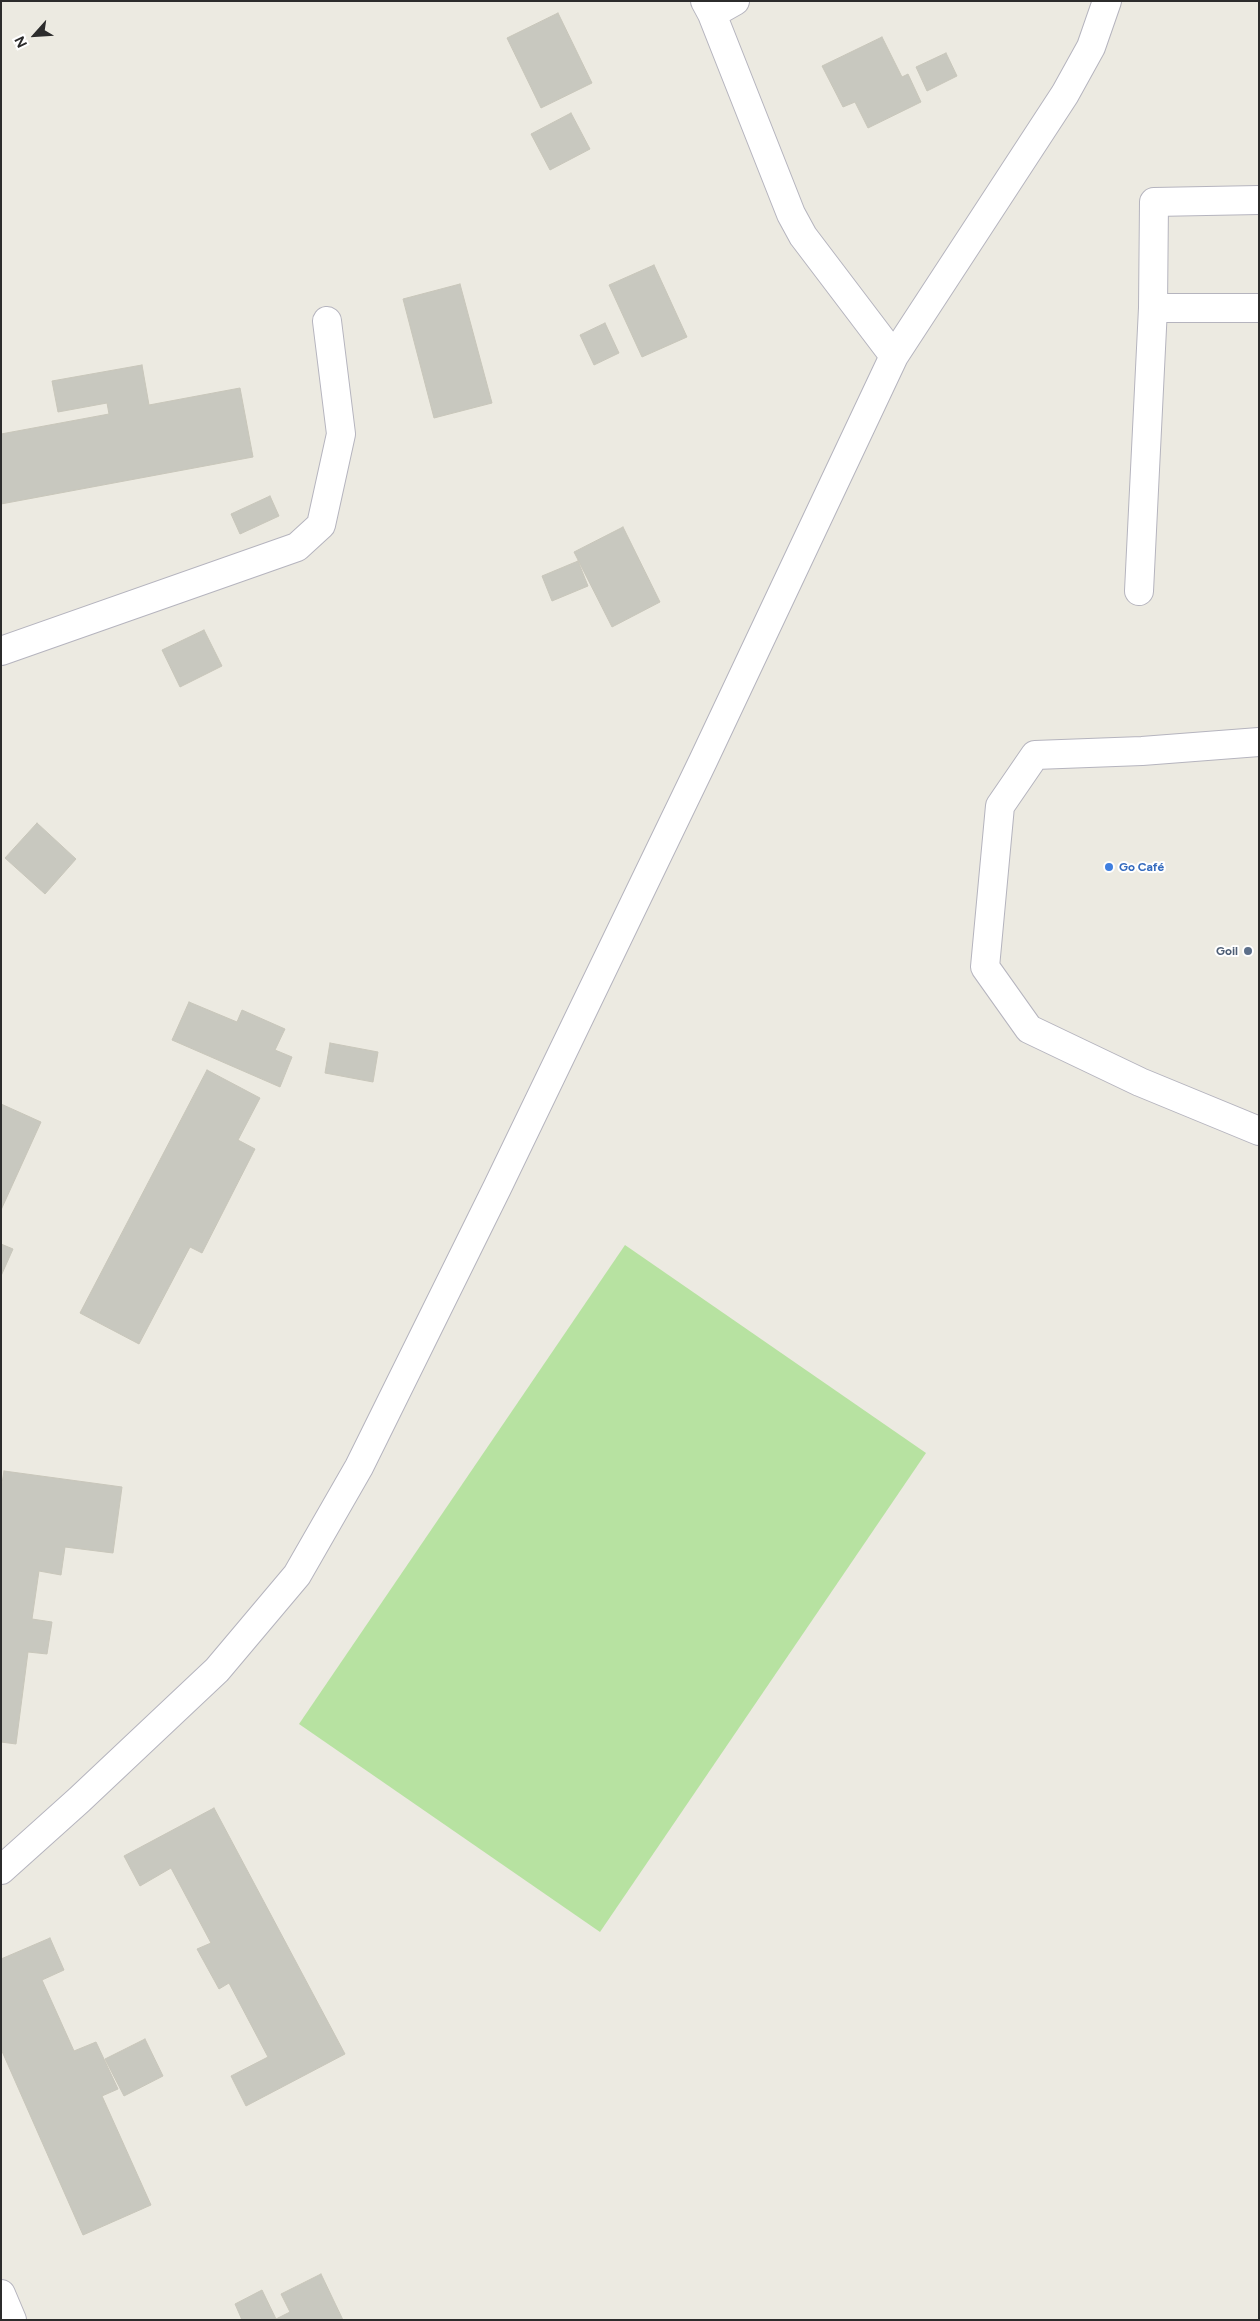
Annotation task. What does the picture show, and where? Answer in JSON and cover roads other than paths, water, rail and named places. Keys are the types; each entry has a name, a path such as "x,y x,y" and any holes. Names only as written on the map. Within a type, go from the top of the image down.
{"street":[{"path":"1,1870 79,1800 216,1670 297,1575 359,1467 497,1188 703,761 894,356 1065,94 1091,47 1107,1"},
{"path":"718,5 791,214 803,236 894,356"},
{"path":"1139,590 1153,308 1154,202 1259,200"},
{"path":"1153,308 1259,308"},
{"path":"1,651 296,547 321,525 341,434 327,321"},
{"path":"1259,742 1142,751 1035,755 1000,806 985,967 1029,1029 1140,1082 1259,1131"},
{"path":"1,2294 12,2320"}],"place":[{"name":"Go Café","path":"1109,867"},
{"name":"Goil","path":"1248,951"}]}
